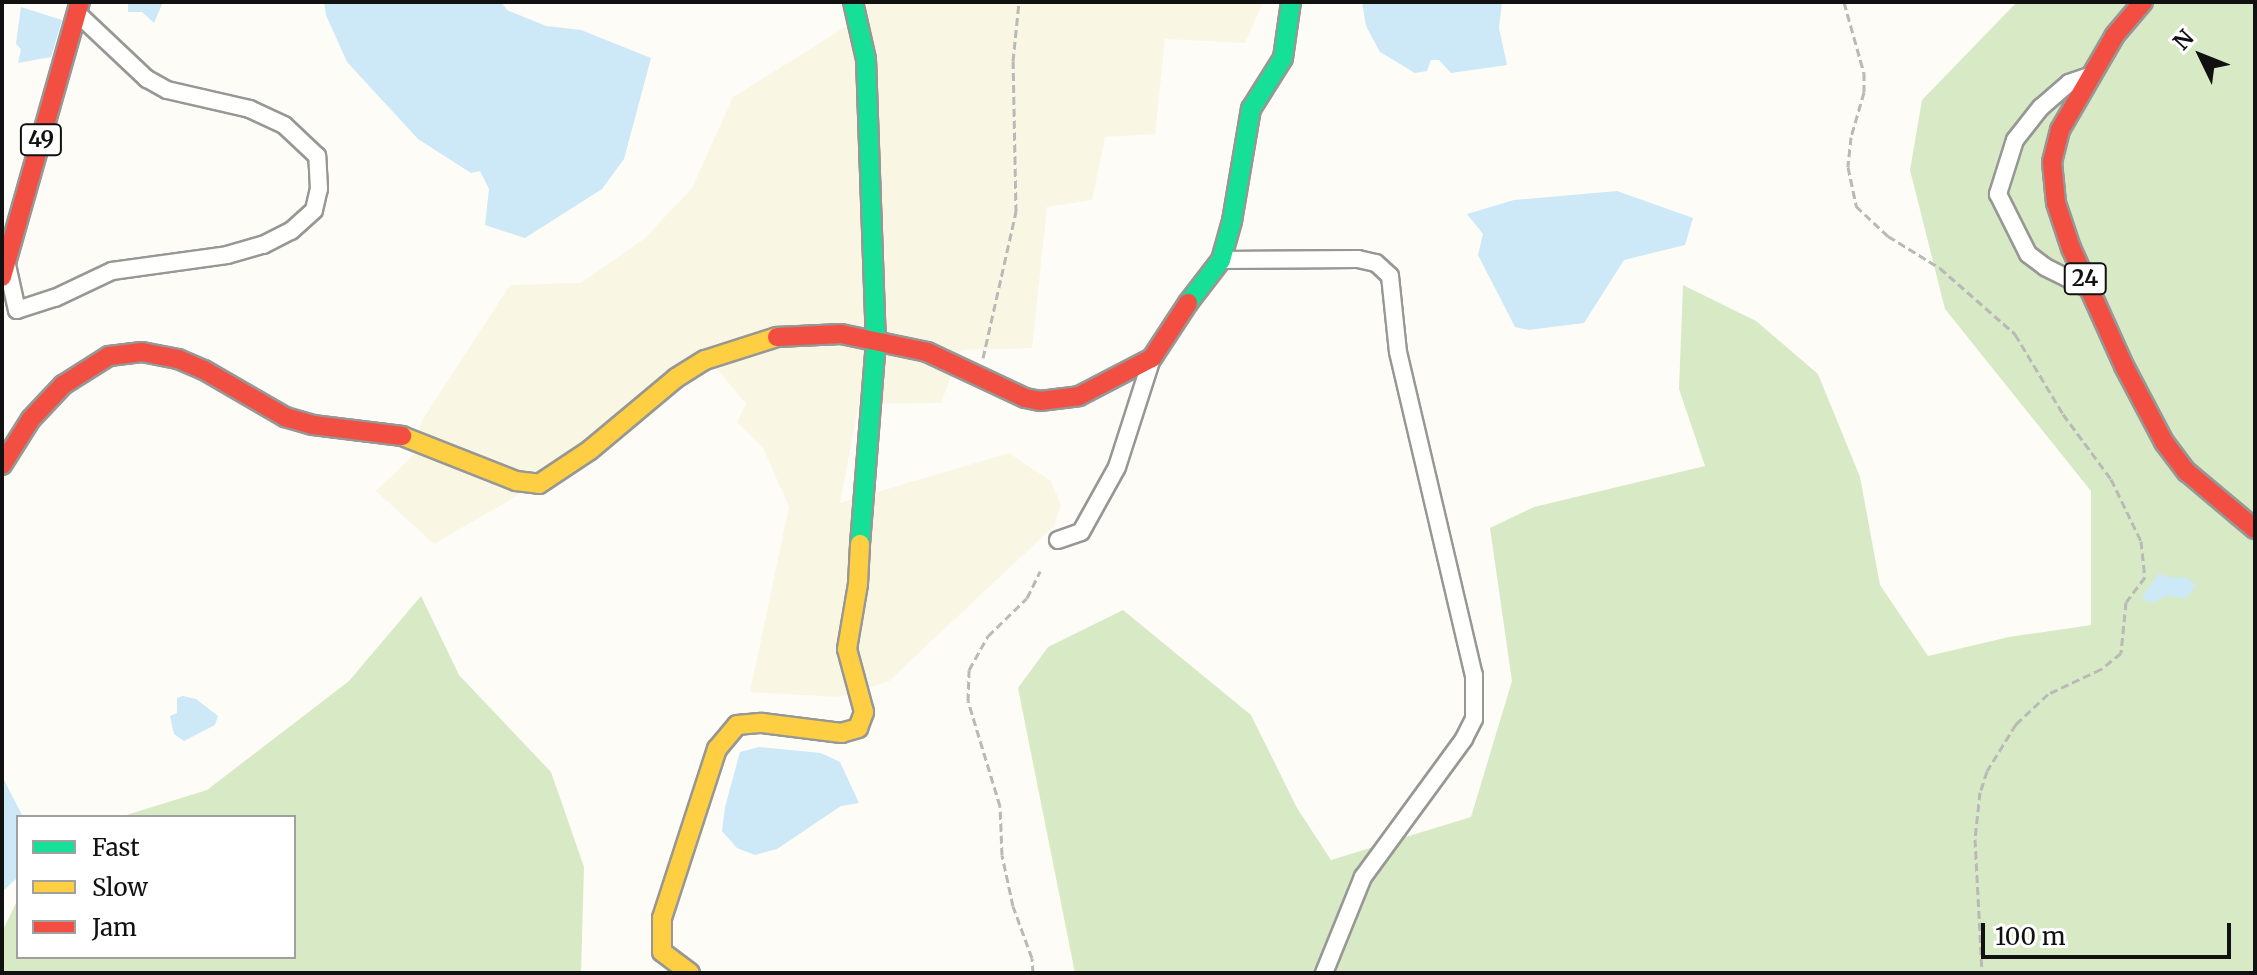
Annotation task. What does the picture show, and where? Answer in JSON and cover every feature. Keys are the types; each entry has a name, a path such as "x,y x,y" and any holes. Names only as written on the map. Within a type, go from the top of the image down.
{"street":[{"path":"690,973 662,952 662,918 717,749 737,725 762,723 841,733 858,728 864,712 847,649 858,584 862,495 876,341 866,59 853,2"},
{"path":"1058,540 1081,532 1117,467 1152,358 1174,321 1221,260 1232,221 1251,109 1283,58 1291,2"},
{"name":"24","path":"2143,2 2115,35 2060,130 2052,162 2056,203 2089,289 2124,366 2164,442 2187,472 2255,529"},
{"path":"4,270 17,310 112,271 227,255 263,245 291,231 314,210 319,189 317,156 284,125 250,109 167,90 147,79 79,7"},
{"name":"49","path":"4,270 79,7"},
{"path":"2089,76 2069,83 2041,107 2015,140 1998,194 2028,254 2045,267 2089,289"},
{"path":"1221,260 1358,259 1376,263 1390,276 1398,352 1474,675 1474,719 1464,739 1363,877 1324,973"},
{"path":"2,465 31,419 63,385 109,356 142,352 178,359 204,370 285,417 313,425 402,436 516,481 539,484 590,450 676,378 705,360 770,337 841,334 927,352 1025,398 1060,400 1079,396 1152,358"}],"path":[{"path":"979,377 1016,212 1013,61 1019,2"},
{"path":"1844,2 1864,73 1864,92 1851,137 1848,167 1856,206 1876,228 1940,268 2015,334 2063,414 2111,479 2141,541 2145,577 2126,602 2121,653 2101,669 2048,694 2016,724 1987,771 1980,792 1975,839 1982,973"},
{"path":"1033,973 1032,958 1013,906 1002,855 1000,806 968,701 969,670 988,636 1027,598 1040,571"}],"shaded area":[{"path":"865,2 1263,2 1245,43 1165,39 1155,134 1105,137 1092,200 1047,207 1032,348 961,350 941,403 859,404 840,503 1009,453 1051,481 1061,505 1054,526 889,681 838,697 750,692 789,507 763,448 737,422 746,404 702,351 515,497 434,544 376,491 414,454 421,422 510,285 581,283 644,239 692,188 733,97 866,14"}],"green space":[{"path":"2017,2 2255,2 2255,973 1075,973 1018,688 1048,647 1123,610 1251,715 1297,808 1331,860 1471,817 1512,681 1490,528 1534,507 1705,466 1679,389 1683,285 1756,321 1818,374 1860,477 1880,585 1928,656 2009,637 2091,625 2091,491 1945,309 1910,170 1922,100"},
{"path":"421,596 459,675 551,772 584,867 581,973 2,973 2,932 16,903 16,959 296,959 296,815 126,815 207,790 349,681"}],"water":[{"path":"128,2 163,2 154,23 142,12 128,12"},
{"path":"324,2 501,2 507,10 546,26 581,30 651,58 624,159 602,189 525,238 485,225 489,189 480,171 471,173 418,139 347,62 326,15"},
{"path":"1362,2 1502,2 1499,28 1507,65 1451,73 1439,60 1431,60 1427,71 1415,73 1380,52 1366,26"},
{"path":"21,7 62,20 51,57 18,63 21,49 16,44"},
{"path":"1617,191 1693,218 1685,245 1624,260 1584,323 1528,330 1515,327 1478,255 1483,234 1467,214 1514,200"},
{"path":"2159,573 2172,578 2186,577 2196,586 2186,598 2167,596 2152,603 2141,598"},
{"path":"177,698 196,699 218,716 215,725 184,741 174,734 170,716 177,713"},
{"path":"759,747 821,753 840,762 859,803 841,806 777,849 755,855 737,848 722,831 725,807 740,752"},
{"path":"2,776 22,815 16,815 16,879 2,892"}],"traffic: fast":[{"path":"853,2 866,59 876,341 860,544"},
{"path":"1188,303 1221,260 1232,221 1251,109 1283,58 1291,2"}],"traffic: slow":[{"path":"402,436 516,481 539,484 590,450 676,378 705,360 777,337"},
{"path":"690,973 662,952 662,918 717,749 737,725 762,723 841,733 858,728 864,712 847,649 858,584 860,544"}],"traffic: jam":[{"path":"2,277 80,2"},
{"path":"2143,2 2115,35 2060,130 2052,162 2056,203 2071,248 2124,366 2164,442 2187,472 2255,529"},
{"path":"777,337 841,334 927,352 1025,398 1040,401 1079,396 1152,358 1188,303"},
{"path":"2,465 31,419 63,385 109,356 142,352 178,359 204,370 285,417 313,425 402,436"}]}
